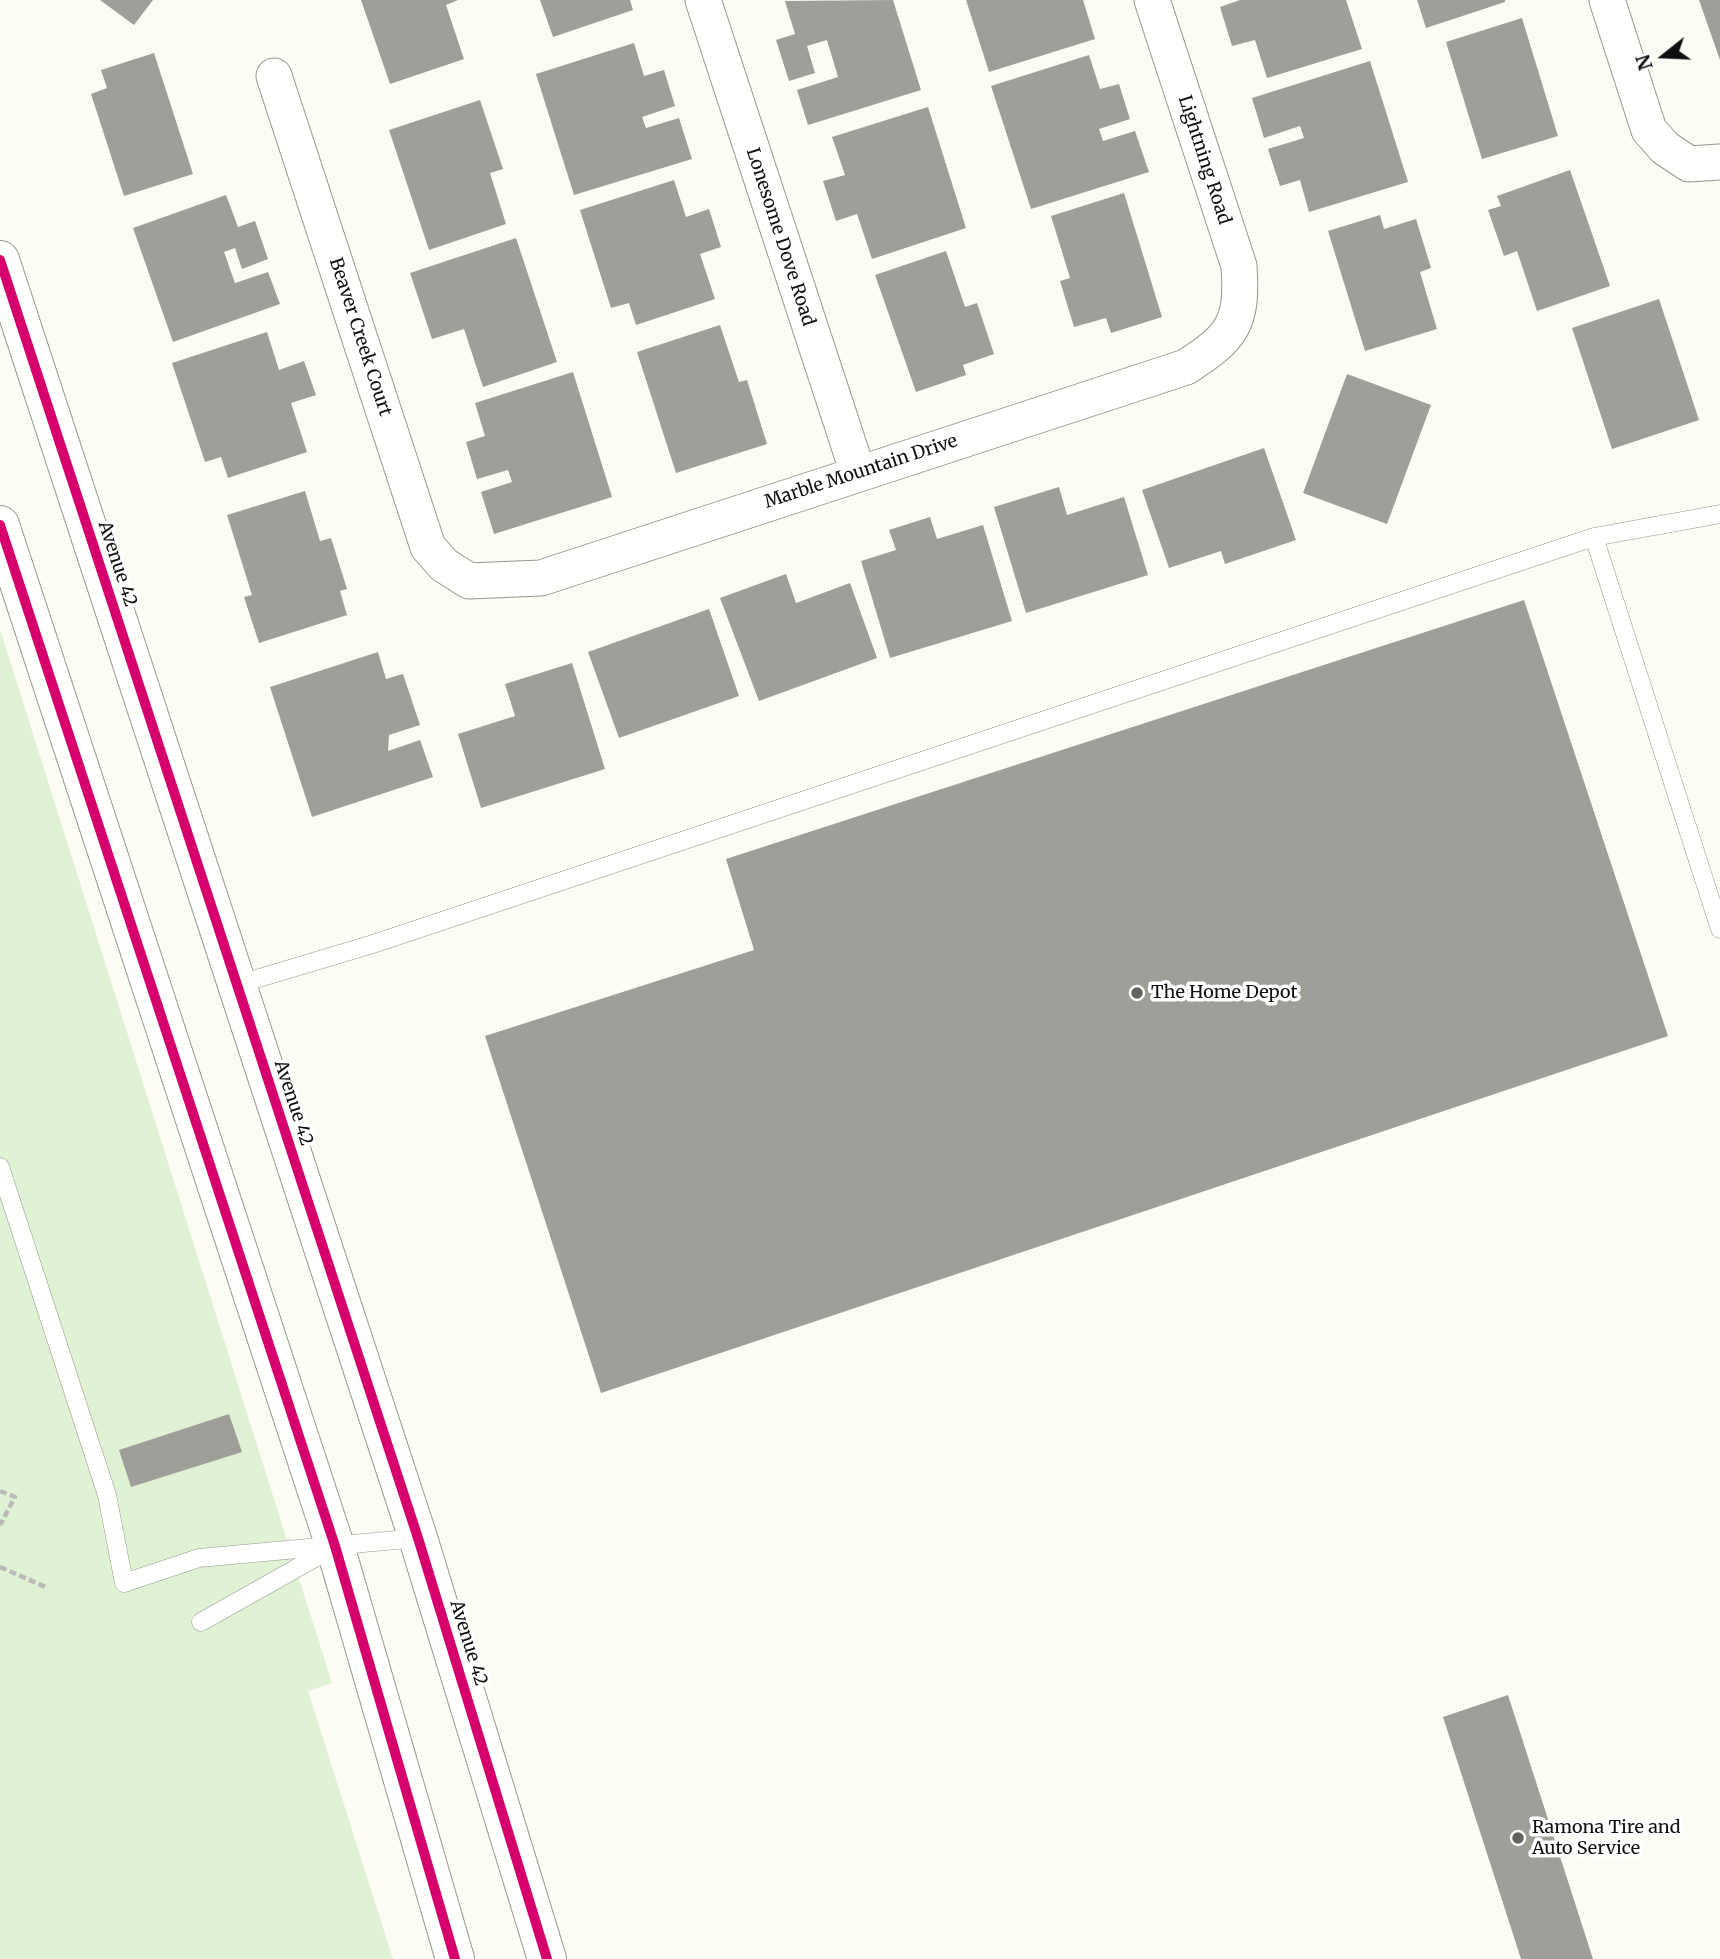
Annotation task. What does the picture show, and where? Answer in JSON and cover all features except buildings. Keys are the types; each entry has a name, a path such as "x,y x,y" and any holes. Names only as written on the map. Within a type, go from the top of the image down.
{"street":[{"name":"Lonesome Dove Road","path":"703,0 858,473"},
{"name":"Lightning Road","path":"1152,0 1239,266 1241,293 1236,321"},
{"path":"1607,0 1649,130 1665,148 1705,163"},
{"name":"Beaver Creek Court","path":"274,76 428,547 444,565 469,581"},
{"name":"Avenue 42","path":"0,260 418,1538 547,1959"},
{"name":"Marble Mountain Drive","path":"469,581 541,578 1186,367 1214,349 1236,321"},
{"path":"0,525 335,1546 455,1959"}],"lane":[{"path":"236,985 373,944 1594,537 1720,514"},
{"path":"1594,537 1720,929"},
{"path":"0,1167 107,1495 124,1583 200,1558 418,1538"},
{"path":"201,1622 335,1546"}],"path":[{"path":"0,1491 15,1497 0,1525"},
{"path":"0,1567 48,1588"}],"green space":[{"path":"0,629 332,1683 308,1691 393,1959 0,1959"}],"cycle path":[{"path":"0,260 418,1538 547,1959"},
{"path":"0,525 335,1546 455,1959"}],"place":[{"name":"The Home Depot","path":"1137,993"},
{"name":"Ramona Tire and Auto Service","path":"1518,1838"}]}
